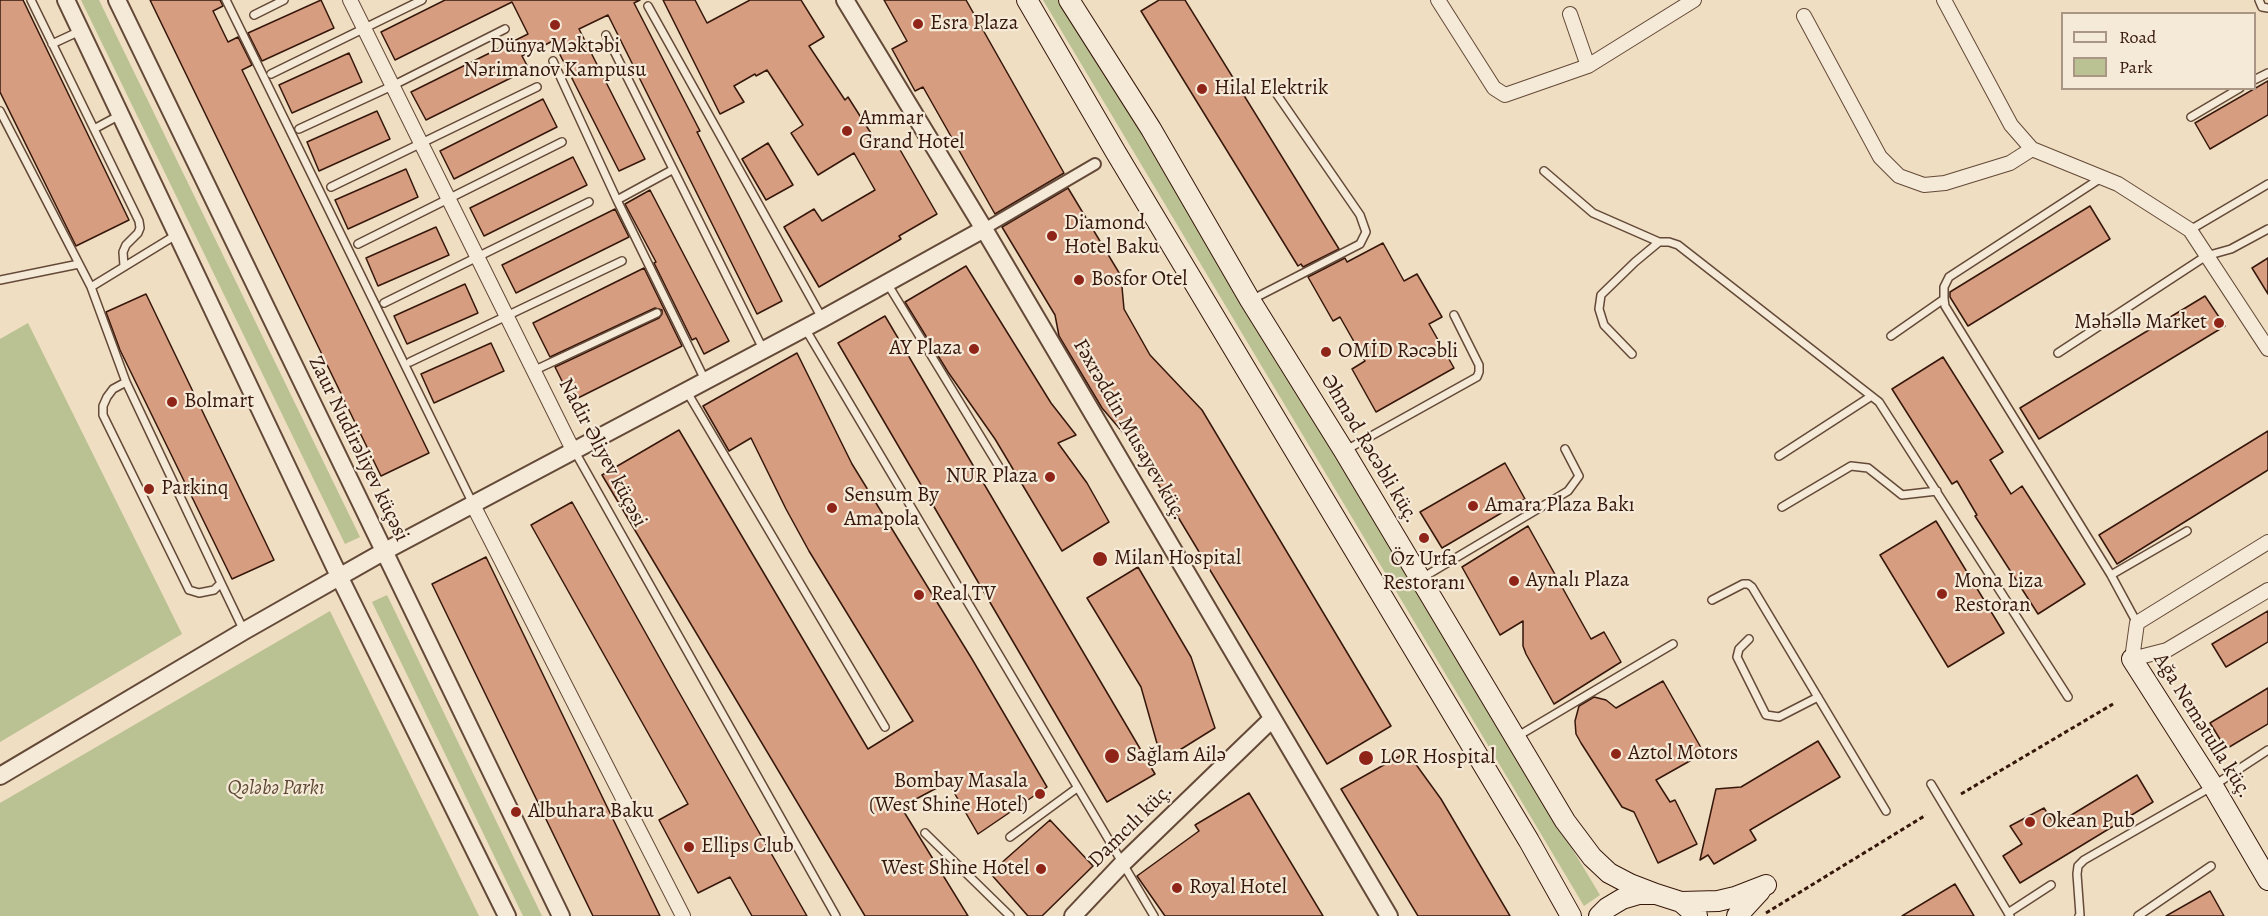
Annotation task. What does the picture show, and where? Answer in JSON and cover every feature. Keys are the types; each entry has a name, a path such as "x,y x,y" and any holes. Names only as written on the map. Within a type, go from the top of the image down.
{"main road":[{"path":"1027,0 1115,152 1530,841 1571,916"},
{"name":"Əhməd Rəcəbli küç.","path":"1069,0 1151,129 1250,300 1344,451 1565,821 1592,857 1610,873 1656,894 1681,902"},
{"name":"Ağa Nemətulla küç.","path":"2132,659 2213,786 2268,880"},
{"path":"1681,902 1718,901 1766,885 1737,916"},
{"path":"1599,916 1622,899 1639,894 1656,894"},
{"path":"1681,902 1697,916"}],"street":[{"path":"66,0 339,576 507,916"},
{"name":"Zaur Nudirəliyev küçəsi","path":"117,0 561,916"},
{"name":"Nadir Əliyev küçəsi","path":"350,0 573,450"},
{"name":"Fəxrəddin Musayev küç.","path":"845,0 984,229 1389,916"},
{"path":"1438,0 1494,88 1504,94 1588,66 1694,0"},
{"path":"1944,0 2011,125 2032,149 2103,177 2134,193 2190,230 2268,347"},
{"path":"1570,14 1588,66"},
{"path":"1804,16 1880,157 1899,176 1924,185 1945,183 2010,163 2032,149"},
{"path":"0,776 339,576 887,283 1095,164"},
{"path":"473,505 683,916"},
{"path":"2268,542 2137,622 2132,659 2167,650 2268,590"},
{"name":"Damcılı küç.","path":"1073,916 1122,864 1272,719"}],"lane":[{"path":"31,0 139,221 138,233 126,245 123,252 124,266"},
{"path":"226,0 473,505"},
{"path":"254,15 284,0"},
{"path":"271,74 365,30 422,0"},
{"path":"2259,0 2262,7 2268,8"},
{"path":"648,6 822,318"},
{"path":"299,129 392,86 505,29"},
{"path":"52,44 80,31"},
{"path":"606,35 764,349"},
{"path":"553,61 617,200 705,380"},
{"path":"1250,300 1360,244 1366,232 1360,215 1269,83"},
{"path":"332,187 537,87"},
{"path":"2191,117 2237,90"},
{"path":"0,111 91,287 126,382 244,631"},
{"path":"94,129 120,116"},
{"path":"358,244 562,142"},
{"path":"617,200 672,170"},
{"path":"1544,171 1593,213 1659,242 1678,245 1886,410 2068,698"},
{"path":"2103,177 1949,277 1944,287 1944,299 1945,306 2137,622"},
{"path":"2190,230 2268,184"},
{"path":"384,303 589,202"},
{"path":"2058,353 2206,256 2231,249 2268,229"},
{"path":"91,287 176,235"},
{"path":"1632,354 1604,324 1599,309 1601,295 1659,242"},
{"path":"410,362 622,261"},
{"path":"1,278 79,264"},
{"path":"887,283 1001,470"},
{"path":"1891,336 1944,299"},
{"path":"533,371 657,312"},
{"path":"1344,451 1477,377 1479,364 1454,315"},
{"path":"805,327 1154,916"},
{"path":"126,382 113,389 107,397 103,406 103,416 189,590 194,593 207,593 218,588 221,583"},
{"path":"686,390 885,727"},
{"path":"1779,456 1870,397"},
{"path":"1420,579 1568,491 1579,476 1565,449"},
{"name":"Nadir Əliyev küçəsi","path":"573,450 836,916"},
{"path":"1782,507 1851,466 1868,468 1902,495 1937,491"},
{"path":"2110,575 2187,531"},
{"path":"1712,600 1743,584 1752,587 1886,811"},
{"path":"1749,639 1739,649 1737,657 1766,715 1779,717 1818,698"},
{"path":"1516,738 1673,644"},
{"path":"2081,916 2078,866 2213,786 2268,750"},
{"path":"1931,784 2009,914 2051,885"},
{"path":"1010,837 1077,788"},
{"path":"925,833 1010,916"},
{"path":"2138,916 2211,866"}],"path":[{"path":"1961,794 2113,704"},
{"path":"1762,916 1926,815"}],"green space":[{"path":"81,0 99,0 360,537 345,544"},
{"path":"1043,0 1061,0 1600,895 1584,906"},
{"path":"28,323 182,634 0,742 0,339"},
{"path":"387,595 542,916 523,916 372,602"},
{"name":"Qələbə Parkı","path":"330,611 479,916 0,916 0,803"}],"building":[{"path":"0,0 23,0 129,220 76,246 0,92"},
{"path":"150,0 220,0 223,6 213,11 228,42 238,37 252,65 242,70 429,453 381,476"},
{"path":"321,0 334,28 262,61 248,33"},
{"path":"445,0 640,0 634,3 700,131 697,132 782,301 757,314 608,15 579,29 645,159 619,171 553,41 522,56 529,69 426,120 411,92 528,34 512,2 395,60 381,32"},
{"path":"663,0 695,0 707,23 750,0 801,0 824,37 809,46 845,100 848,97 881,149 895,141 937,214 899,236 901,239 819,287 784,227 814,209 822,221 875,190 854,153 818,175 791,133 803,125 767,70 734,86 744,102 720,114"},
{"path":"884,0 966,0 1064,173 995,214 923,87 915,91 892,49 907,41"},
{"path":"1159,0 1185,0 1339,249 1303,267 1301,264 1298,266 1141,11"},
{"path":"349,53 362,82 292,113 279,85"},
{"path":"2268,81 2268,115 2210,149 2195,123 2256,90"},
{"path":"543,99 557,127 454,179 440,151"},
{"path":"377,111 390,139 319,171 307,142"},
{"path":"768,143 793,185 766,200 742,159"},
{"path":"573,157 587,185 484,236 470,208"},
{"path":"406,169 418,197 348,229 335,200"},
{"path":"1068,188 1121,276 1124,309 1150,355 1202,410 1391,726 1327,764 1137,449 1102,408 1059,336 1055,315 1002,227"},
{"path":"650,190 729,341 704,354 696,338 692,340 654,263 656,262 625,204"},
{"path":"2090,206 2110,239 1968,326 1950,297 1950,292"},
{"path":"615,209 629,237 516,293 502,265"},
{"path":"436,227 449,255 378,286 366,258"},
{"path":"1383,243 1404,281 1417,274 1442,317 1429,324 1454,368 1376,412 1352,369 1365,361 1340,317 1333,321 1308,277 1345,258 1347,262"},
{"path":"2268,258 2268,294 2252,268"},
{"path":"966,266 1051,403 1076,435 1058,443 1087,483 1109,522 1062,551 995,439 948,372 905,302"},
{"path":"644,268 682,346 572,401 555,367 659,318 662,310 655,308 550,357 533,323"},
{"path":"465,284 478,313 407,344 394,316"},
{"path":"146,294 274,560 232,579 120,350 106,312"},
{"path":"2205,296 2225,326 2039,439 2020,408"},
{"path":"885,316 1155,774 1107,802 838,343"},
{"path":"491,343 504,371 434,403 421,374"},
{"path":"797,353 852,464 972,659 1047,787 978,834 948,782 901,807 968,916 865,916 602,475 679,430 868,749 913,721 809,551 751,438 729,451 703,406"},
{"path":"1943,357 2003,452 1990,460 2011,494 2022,486 2085,584 2038,614 1975,516 1977,515 1957,481 1952,484 1892,389"},
{"path":"2268,431 2268,470 2117,564 2099,535"},
{"name":"Amara Plaza Bakı","path":"1505,463 1525,499 1442,548 1420,512"},
{"path":"572,502 807,916 752,916 730,877 698,893 659,820 688,804 531,525"},
{"name":"Mona Liza Restoran","path":"1936,521 2004,633 1948,667 1880,555"},
{"path":"1528,526 1591,639 1604,632 1621,662 1554,704 1523,646 1523,621 1500,635 1462,567"},
{"path":"486,557 660,916 593,916 432,584"},
{"path":"1138,567 1191,657 1215,728 1162,761 1141,687 1087,598"},
{"path":"2268,611 2268,642 2226,667 2212,644"},
{"path":"1663,681 1704,753 1656,780 1670,802 1675,800 1697,844 1658,863 1634,812 1622,807 1581,743 1576,734 1575,721 1579,706 1594,697 1606,700 1616,708"},
{"path":"2268,688 2268,724 2226,749 2210,723"},
{"path":"1818,741 1840,777 1750,830 1756,840 1714,864 1708,855 1700,860 1716,789 1741,787"},
{"path":"1407,752 1441,799 1510,916 1418,916 1341,789"},
{"path":"2137,775 2153,802 2020,883 2003,856 2022,844 2010,826 2044,808 2055,825"},
{"path":"1249,793 1323,916 1165,916 1137,876 1199,831 1195,825"},
{"name":"West Shine Hotel","path":"1050,820 1093,866 1042,916 1028,916 990,873"},
{"path":"1955,884 1974,916 1902,916"},
{"path":"2210,891 2224,916 2166,916"}],"place":[{"name":"Esra Plaza","path":"918,24"},
{"name":"Dünya Məktəbi Nərimanov Kampusu","path":"555,25"},
{"name":"Hilal Elektrik","path":"1202,89"},
{"name":"Ammar Grand Hotel","path":"847,131"},
{"name":"Diamond Hotel Baku","path":"1052,236"},
{"name":"Bosfor Otel","path":"1079,280"},
{"name":"Məhəllə Market","path":"2219,323"},
{"name":"AY Plaza","path":"974,349"},
{"name":"OMİD Rəcəbli","path":"1326,352"},
{"name":"Bolmart","path":"172,402"},
{"name":"NUR Plaza","path":"1050,477"},
{"name":"Parkinq","path":"149,489"},
{"name":"Amara Plaza Bakı","path":"1473,506"},
{"name":"Sensum By Amapola","path":"832,508"},
{"name":"Öz Urfa Restoranı","path":"1424,538"},
{"name":"Milan Hospital","path":"1100,559"},
{"name":"Aynalı Plaza","path":"1514,581"},
{"name":"Mona Liza Restoran","path":"1942,594"},
{"name":"Real TV","path":"919,595"},
{"name":"Aztol Motors","path":"1616,754"},
{"name":"Sağlam Ailə","path":"1112,756"},
{"name":"LOR Hospital","path":"1366,758"},
{"name":"Bombay Masala (West Shine Hotel)","path":"1040,794"},
{"name":"Albuhara Baku","path":"516,812"},
{"name":"Okean Pub","path":"2030,822"},
{"name":"Ellips Club","path":"689,847"},
{"name":"West Shine Hotel","path":"1041,869"},
{"name":"Royal Hotel","path":"1177,888"}]}
